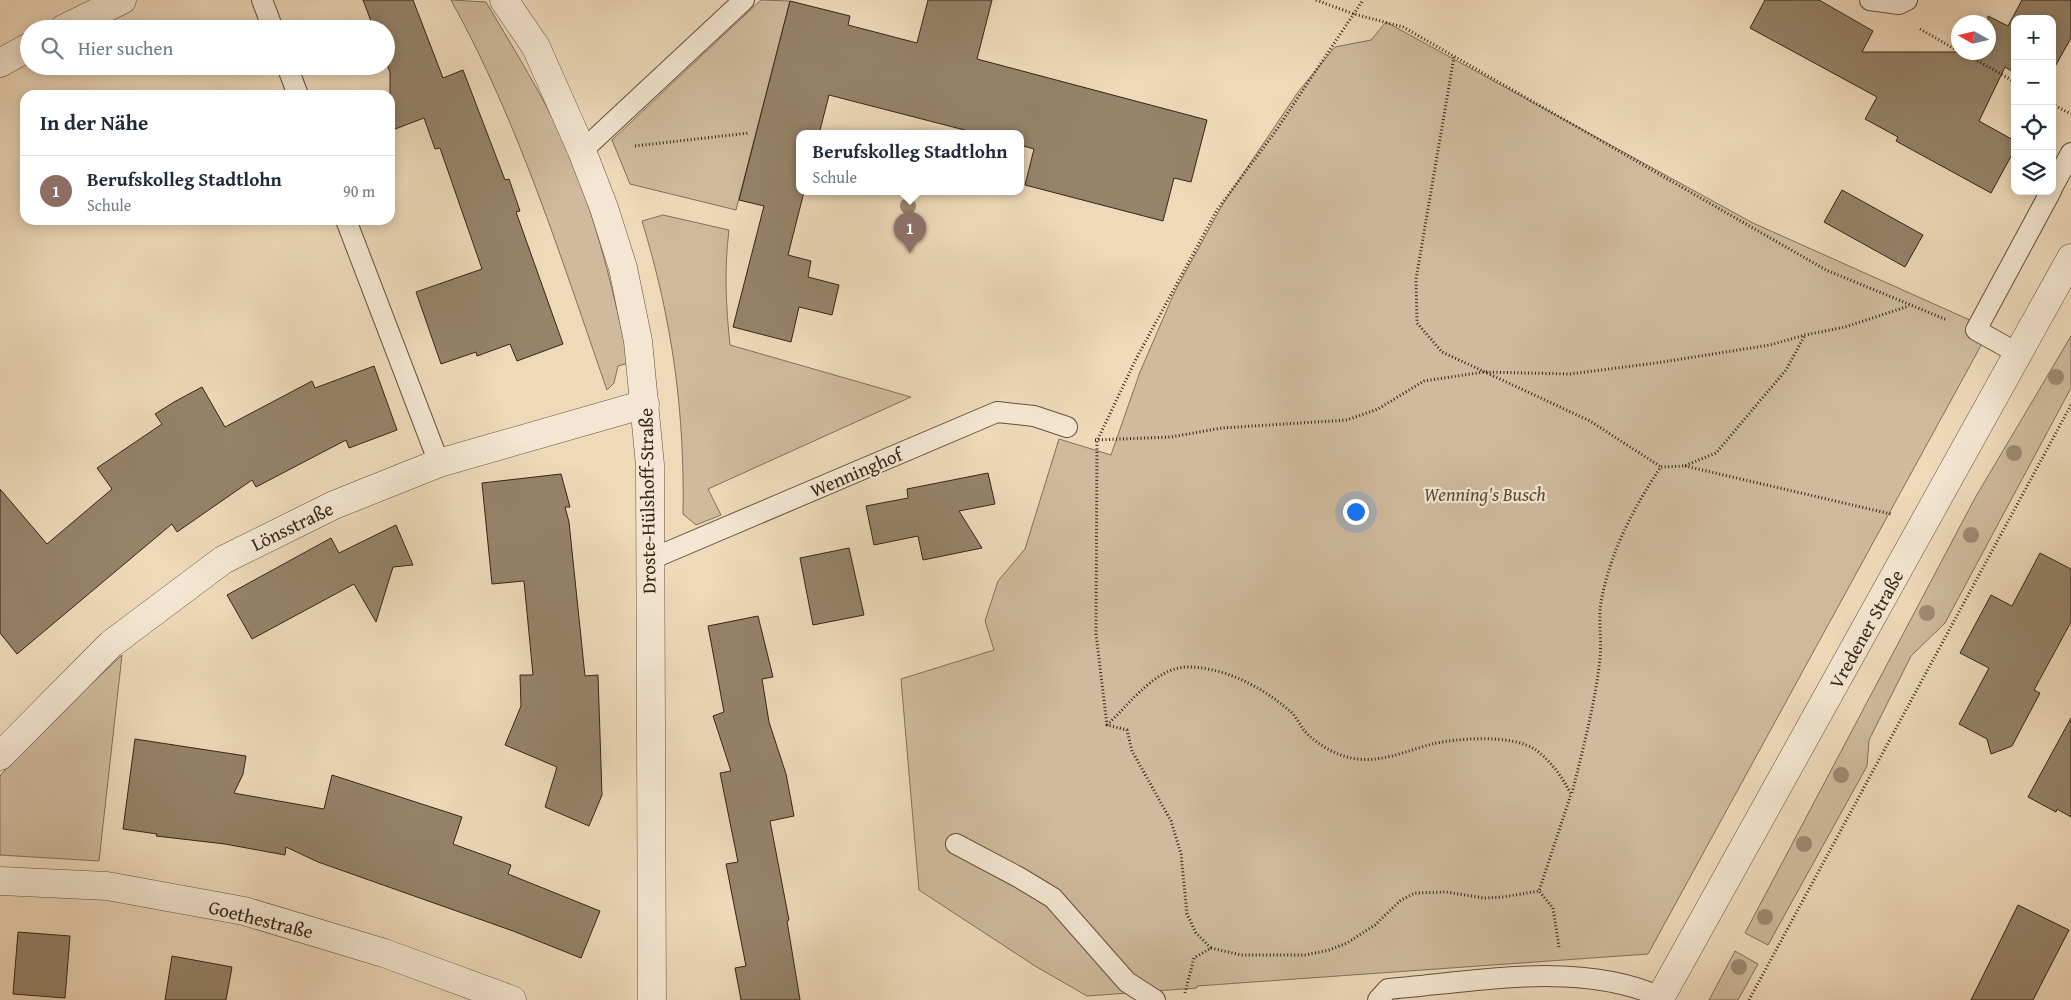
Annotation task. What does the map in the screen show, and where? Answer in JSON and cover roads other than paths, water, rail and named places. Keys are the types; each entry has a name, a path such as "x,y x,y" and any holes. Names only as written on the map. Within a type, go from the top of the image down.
{"street":[{"path":"81,20 122,0"},
{"name":"Droste-Hülshoff-Straße","path":"504,0 536,47 582,151 604,208 622,268 638,341 646,404 650,465 652,1000"},
{"path":"0,63 20,53"},
{"name":"Vredener Straße","path":"1660,999 2070,263"},
{"name":"Lönsstraße","path":"0,756 111,644 223,560 334,505 439,463 646,404"},
{"name":"Goethestraße","path":"0,881 107,886 244,911 384,953 512,1000"}],"lane":[{"path":"262,0 270,20"},
{"path":"582,151 744,0"},
{"path":"1870,0 1903,2"},
{"path":"291,75 296,90"},
{"path":"2056,181 2071,153"},
{"path":"2019,354 1976,330 2048,195"},
{"path":"348,225 439,463"},
{"name":"Wenninghof","path":"649,560 997,412 1034,416 1067,427"},
{"path":"956,844 1053,898 1127,982 1155,1000"},
{"path":"1378,1000 1388,989 1557,975 1639,988 1660,999"}],"place":[{"name":"Berufskolleg Stadtlohn","path":"910,253"}],"park label":[{"name":"Wenning's Busch","path":"1485,494"}]}
